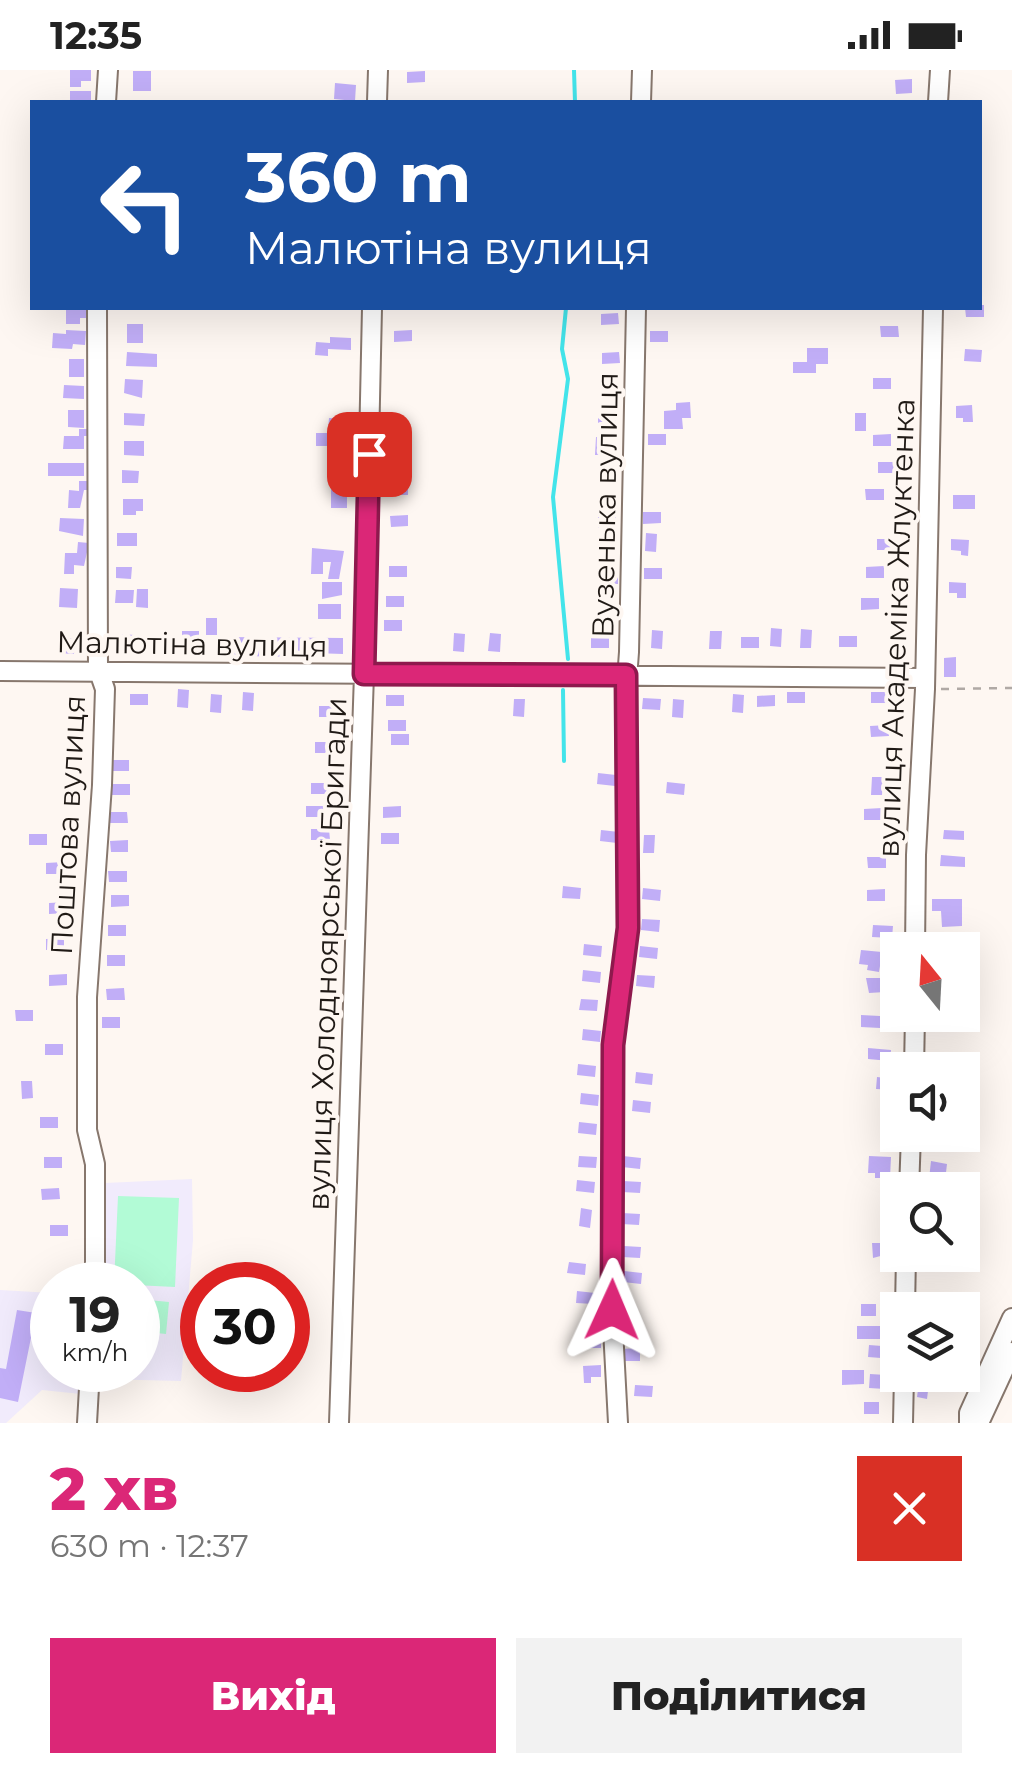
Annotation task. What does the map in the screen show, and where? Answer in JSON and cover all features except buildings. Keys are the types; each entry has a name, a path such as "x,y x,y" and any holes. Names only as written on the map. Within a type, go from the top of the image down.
{"street":[{"path":"106,100 108,70"},
{"path":"377,100 378,70"},
{"path":"640,100 642,70"},
{"path":"938,100 940,70"},
{"name":"Поштова вулиця","path":"94,1262 95,1164 87,1130 87,998 105,689 98,669 98,310"},
{"name":"вулиця Холодноярської Бригади","path":"339,1423 372,310"},
{"name":"Вузенька вулиця","path":"618,1423 612,1310 613,1045 628,928 626,675 630,652 636,310"},
{"name":"вулиця Академіка Жлуктенка","path":"915,932 932,310"},
{"name":"Малютіна вулиця","path":"0,671 626,675 924,683"},
{"path":"968,1423 1012,1318"},
{"path":"979,1423 1012,1352"},
{"path":"87,1423 89,1392"},
{"path":"902,1423 903,1392"}],"path":[{"path":"924,683 1012,688"}],"shaded area":[{"path":"192,1179 191,1262 180,1262 180,1381 160,1380 160,1262 102,1262 105,1183"},
{"path":"0,1290 30,1292 30,1392 40,1392 6,1423 0,1423"}],"green space":[{"path":"118,1196 179,1198 175,1287 160,1286 160,1262 115,1262"},
{"path":"160,1301 169,1302 166,1334 160,1333"}],"waterway":[{"path":"574,70 575,100"},
{"path":"566,310 562,349 568,379 553,497 568,659"},
{"path":"563,690 564,761"}],"route":[{"path":"369,454 364,674 626,675 628,928 613,1045 612,1310"}]}
